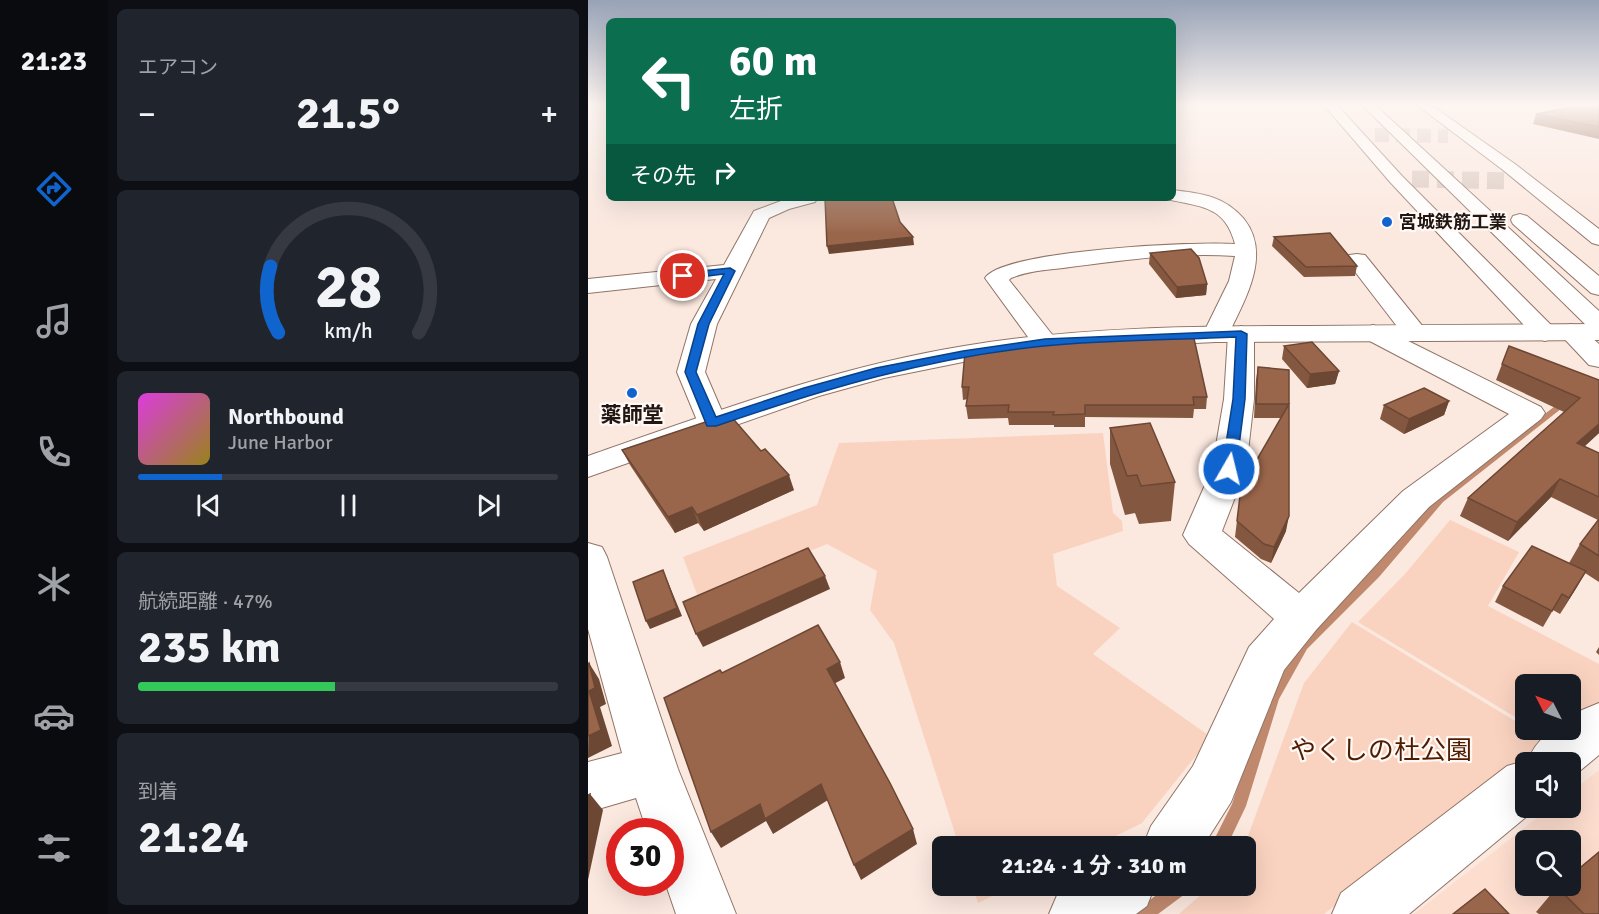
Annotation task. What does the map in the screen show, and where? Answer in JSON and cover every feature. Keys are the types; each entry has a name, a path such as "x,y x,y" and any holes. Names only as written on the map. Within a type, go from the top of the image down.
{"main road":[{"path":"1377,148 1404,179 1581,327"},
{"path":"1409,148 1581,327 1599,359"},
{"path":"1437,148 1458,166"},
{"path":"1479,148 1518,181 1599,239"},
{"path":"1176,196 1209,202 1234,219 1245,234 1248,251 1228,334 1239,399 1229,469 1202,535 1301,618"},
{"path":"712,423 691,372 704,324 761,215 798,201"},
{"path":"1511,212 1599,288"},
{"path":"1045,342 996,278 1004,272 1103,248 1210,247 1248,251"},
{"path":"1357,260 1415,333"},
{"path":"588,286 730,271"},
{"path":"588,467 809,390 880,370 963,354 1045,342 1228,334 1415,333 1581,327"},
{"path":"1178,836 1212,783 1264,660 1301,618 1416,499 1530,413 1374,333"},
{"path":"588,557 652,769 706,914"},
{"path":"1565,752 1599,725"},
{"path":"588,787 652,769"},
{"path":"1362,914 1515,793"},
{"path":"1079,914 1094,909 1111,896"}],"shaded area":[{"path":"1599,770 1599,914 1414,914 1515,835 1515,896 1581,896 1581,830 1522,830 1537,818 1581,818 1581,784"}],"green space":[{"path":"1103,433 1113,513 1122,521 1123,531 1053,554 1057,586 1120,628 1093,654 1211,737 1142,823 1115,836 956,836 894,643 870,610 877,571 827,544 698,597 683,557 817,505 839,443"},
{"path":"1450,520 1519,552 1488,606 1599,664 1599,707 1581,720 1581,674 1515,674 1515,717 1358,622 1405,574"},
{"name":"やくしの杜公園","path":"1352,622 1515,721 1515,740 1548,741 1534,752 1515,752 1515,766 1324,914 1179,914 1199,896 1256,896 1256,836 1248,836 1304,683"},
{"path":"976,896 992,896 978,903"}],"building":[{"path":"825,201 893,201 900,222 913,237 827,246"},
{"path":"1330,233 1357,266 1306,267 1274,237"},
{"path":"1191,249 1199,258 1207,284 1177,287 1150,253"},
{"path":"1193,334 1207,397 1193,397 1194,405 1085,405 1085,414 1053,415 1054,412 1008,412 1009,405 966,406 969,387 962,387 965,352 1019,348 1017,344 1032,342"},
{"path":"1312,342 1339,371 1310,374 1284,346"},
{"path":"1509,346 1599,380 1599,424 1577,443 1599,453 1599,497 1560,479 1517,522 1468,498 1580,398 1502,364"},
{"path":"1258,367 1289,370 1289,404 1256,404"},
{"path":"1424,388 1449,401 1409,419 1384,405"},
{"path":"1289,404 1289,516 1274,547 1264,544 1237,521 1241,487"},
{"path":"729,414 761,451 765,449 789,475 697,515 692,507 668,517 622,450"},
{"path":"1150,423 1175,482 1141,486 1137,475 1127,476 1110,428"},
{"path":"1599,519 1599,556 1580,544"},
{"path":"1532,546 1586,571 1569,598 1562,594 1552,611 1503,586"},
{"path":"808,548 825,576 696,634 683,602"},
{"path":"663,570 677,608 646,621 633,582"},
{"path":"818,625 840,662 827,669 913,829 854,865 821,784 765,819 760,804 711,832 664,698 720,670 722,673"},
{"path":"588,664 595,688 589,691 601,730 588,736"},
{"path":"1599,852 1599,914 1584,914 1566,896 1581,896 1581,867"},
{"path":"1485,889 1509,914 1453,914"}],"waterway":[{"path":"1224,836 1239,806 1273,698 1303,646 1375,574 1440,500 1567,401"},
{"path":"1145,914 1169,896"}],"tunnel":[{"path":"1412,179 1511,181"}],"place":[{"name":"宮城鉄筋工業","path":"1387,222"},
{"name":"薬師堂","path":"632,393"}],"route":[{"path":"683,276 730,271 704,324 691,372 712,423 809,390 880,370 963,354 1045,342 1241,334 1239,399 1229,469"}]}
